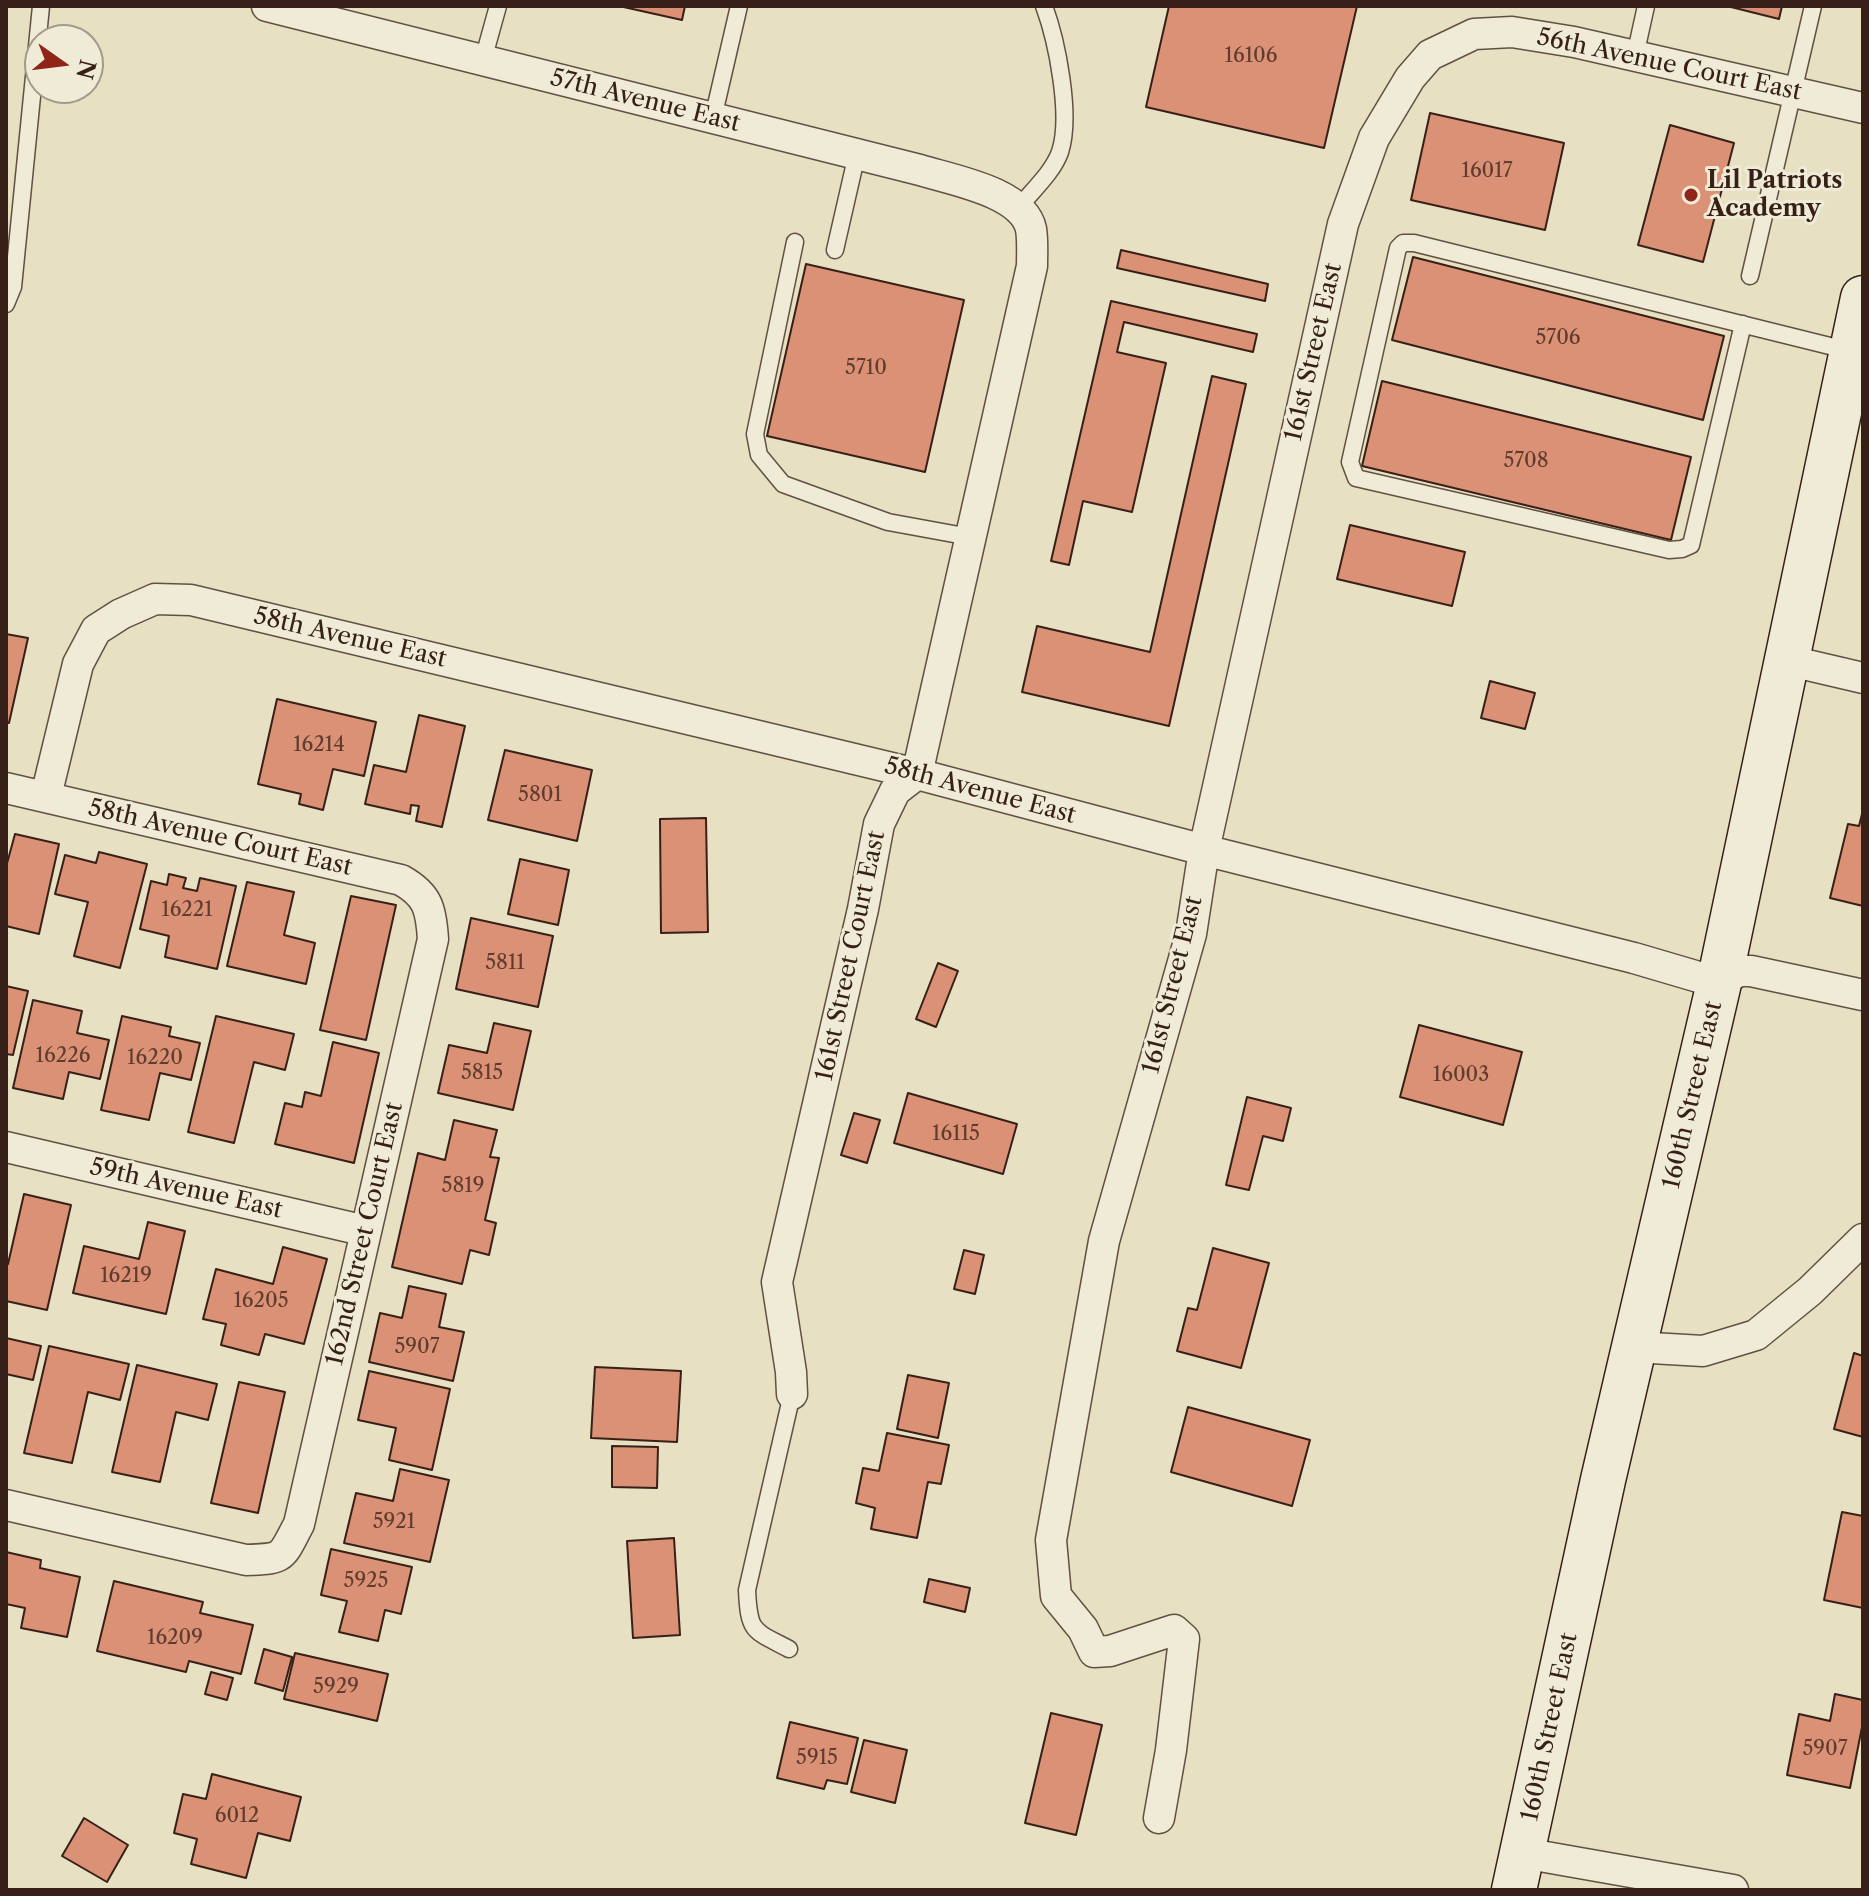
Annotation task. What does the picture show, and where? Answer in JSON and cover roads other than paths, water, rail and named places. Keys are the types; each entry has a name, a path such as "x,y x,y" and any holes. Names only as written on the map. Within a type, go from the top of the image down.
{"main road":[{"name":"160th Street East","path":"1518,1871 1634,1347 1719,983 1863,298"}],"street":[{"name":"57th Avenue East","path":"276,7 920,170 1002,195 1019,207"},
{"name":"56th Avenue Court East","path":"1430,55 1474,34 1512,32 1574,42 1863,108"},
{"name":"161st Street East","path":"1159,1818 1171,1750 1184,1639 1174,1630 1110,1651 1094,1652 1083,1629 1056,1596 1051,1540 1104,1241 1191,934 1204,850 1343,224 1374,138 1410,78 1430,55"},
{"path":"917,774 1032,266 1030,226 1019,207"},
{"name":"58th Avenue East","path":"46,796 78,664 96,630 121,614 155,599 191,600 917,774 1634,958 1719,983"},
{"path":"1786,660 1863,678"},
{"name":"161st Street Court East","path":"792,1394 777,1282 863,909 879,824 895,791 917,774"},
{"name":"58th Avenue Court East","path":"6,788 401,880 419,890 425,903"},
{"name":"162nd Street Court East","path":"6,1505 246,1560 275,1559 284,1553 299,1524 433,939 432,915 425,903"},
{"path":"1719,983 1739,971 1751,971 1863,995"},
{"name":"59th Avenue East","path":"6,1147 366,1231"},
{"path":"1634,1347 1703,1351 1756,1335 1810,1291 1863,1239"},
{"path":"1518,1871 1733,1890"}],"lane":[{"path":"6,304 13,287 41,6"},
{"path":"483,60 498,6"},
{"path":"713,118 739,6"},
{"path":"1019,207 1060,152 1065,105 1052,26 1044,6"},
{"path":"1635,56 1646,6"},
{"path":"1750,276 1813,6"},
{"path":"835,250 857,154"},
{"path":"795,242 755,434 759,455 783,484 795,489 888,522 970,537"},
{"path":"1743,324 1691,545 1682,549 1669,550 1356,478 1353,472 1350,462 1398,248 1403,243 1414,243 1743,324 1852,351"},
{"path":"789,1649 756,1631 749,1620 747,1590 792,1394"}],"place":[{"name":"Lil Patriots Academy","path":"1691,195"}]}
